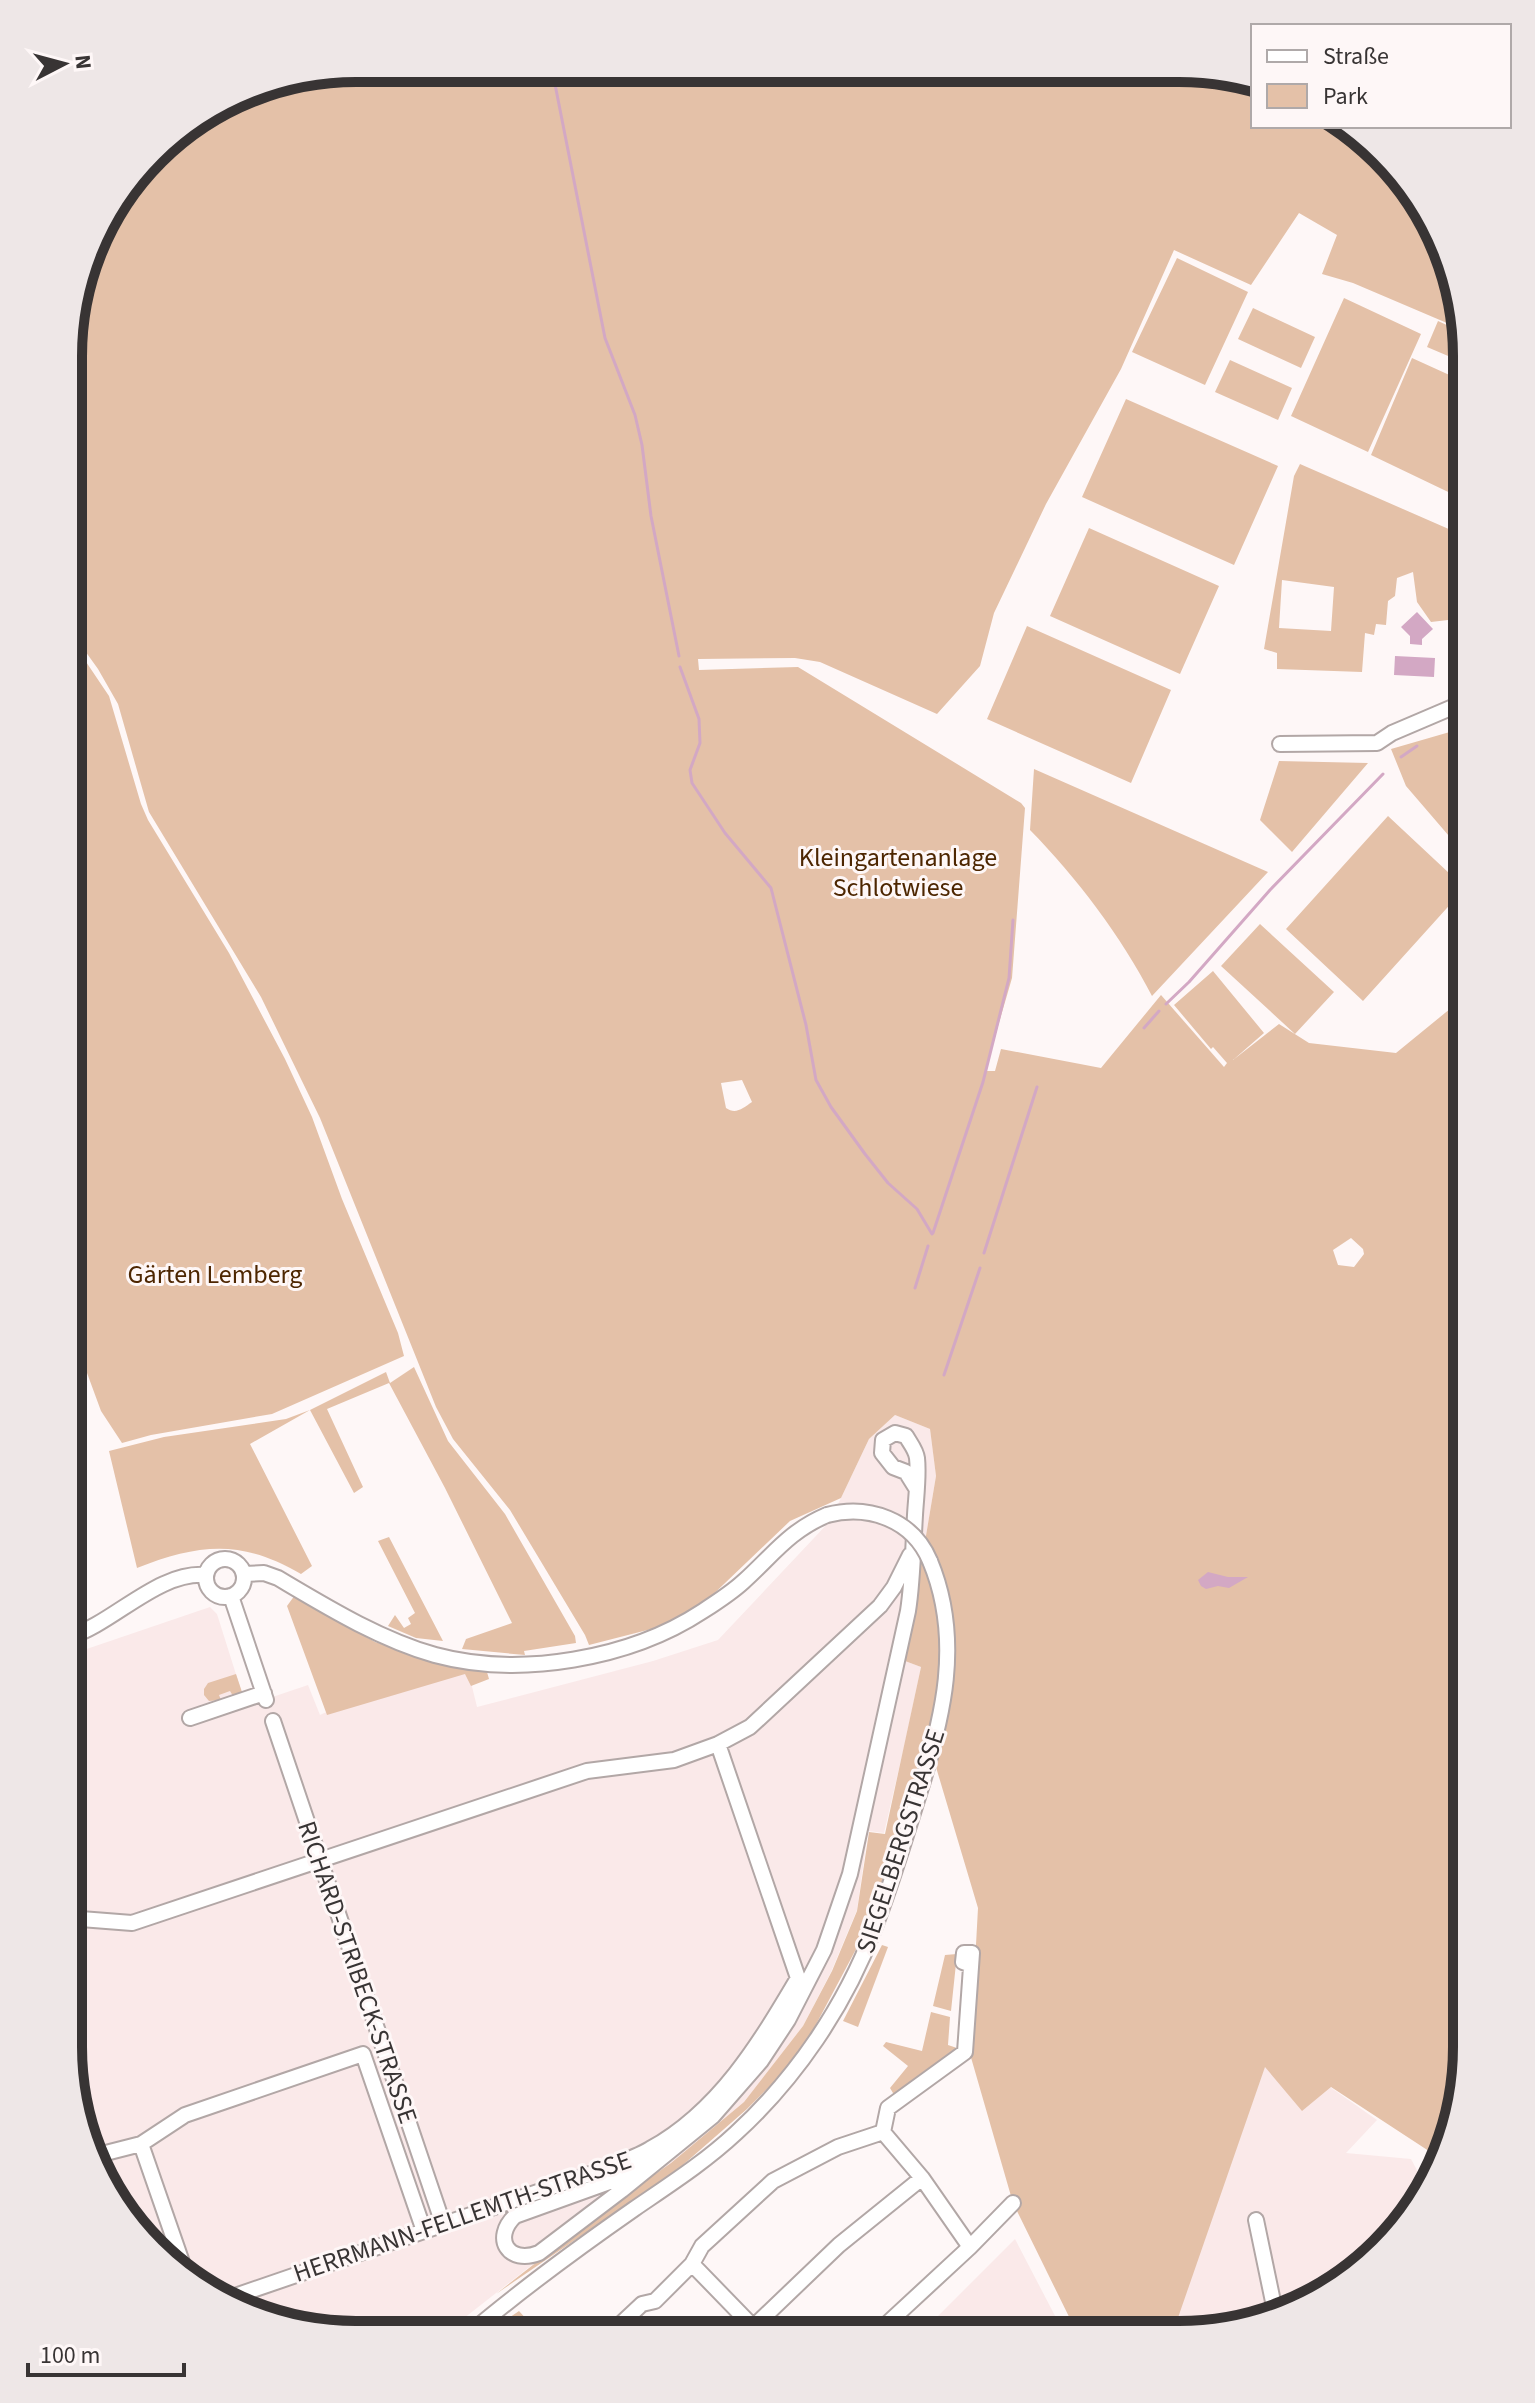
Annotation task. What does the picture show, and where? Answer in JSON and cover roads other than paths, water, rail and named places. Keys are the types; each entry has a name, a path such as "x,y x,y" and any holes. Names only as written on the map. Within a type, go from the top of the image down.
{"street":[{"path":"1280,744 1377,743 1392,733 1453,707"},
{"path":"659,2159 629,2175 515,2216 505,2225 503,2236 508,2248 515,2256 539,2253 590,2215 713,2116 761,2061 788,2020 824,1950 850,1874 901,1649 912,1586 916,1488"},
{"name":"SIEGELBERGSTRASSE","path":"244,1574 264,1573 278,1578 380,1634 434,1654 490,1663 552,1662 608,1653 635,1645 690,1620 741,1583 794,1532 827,1515 858,1511 896,1521 911,1532 930,1561 939,1585 947,1626 948,1679 931,1757 874,1931 823,2029 784,2084 736,2133 687,2174 485,2321"},
{"path":"82,1919 132,1923 587,1771 674,1760 718,1744 750,1727 880,1606 894,1587 913,1549"},
{"path":"224,1558 237,1563 244,1574 241,1588 231,1596 212,1593 206,1582 212,1563 224,1558"},
{"path":"82,1631 173,1579 191,1574 206,1575"},
{"path":"190,1718 265,1697 231,1596"},
{"name":"RICHARD-STRIBECK-STRASSE","path":"273,1721 443,2224"},
{"name":"HERRMANN-FELLEMTH-STRASSE","path":"240,2294 593,2173 650,2150 703,2112 756,2048 798,1978 718,1744"},
{"path":"883,2132 888,2108 965,2052 971,1965"},
{"path":"104,2153 141,2144 185,2115 363,2054 424,2231"},
{"path":"883,2132 922,2178 970,2247"},
{"path":"624,2321 642,2304 655,2301 692,2264 702,2246 773,2181 838,2147 883,2132"},
{"path":"141,2144 180,2256"},
{"path":"763,2321 848,2236 922,2178"},
{"path":"581,2193 589,2194 594,2200 595,2207 590,2215"},
{"path":"890,2321 1013,2203"},
{"path":"1256,2220 1273,2304"},
{"path":"692,2264 744,2321"}],"waterway":[{"path":"555,83 605,338 635,415 642,445 651,516 679,656"},
{"path":"680,667 699,719 700,743 690,770 692,783 725,833 771,888 806,1025 816,1080 865,1154 888,1183 917,1209 932,1234"},
{"path":"1401,757 1417,746"},
{"path":"1166,1004 1270,890 1383,774"},
{"path":"933,1233 983,1082 1009,978 1013,920"},
{"path":"1144,1028 1159,1011"},
{"path":"984,1253 1037,1087"},
{"path":"915,1288 928,1246"},
{"path":"944,1375 980,1268"}],"park label":[{"name":"Kleingartenanlage Schlotwiese","path":"898,872"},
{"name":"Gärten Lemberg","path":"215,1274"}]}
